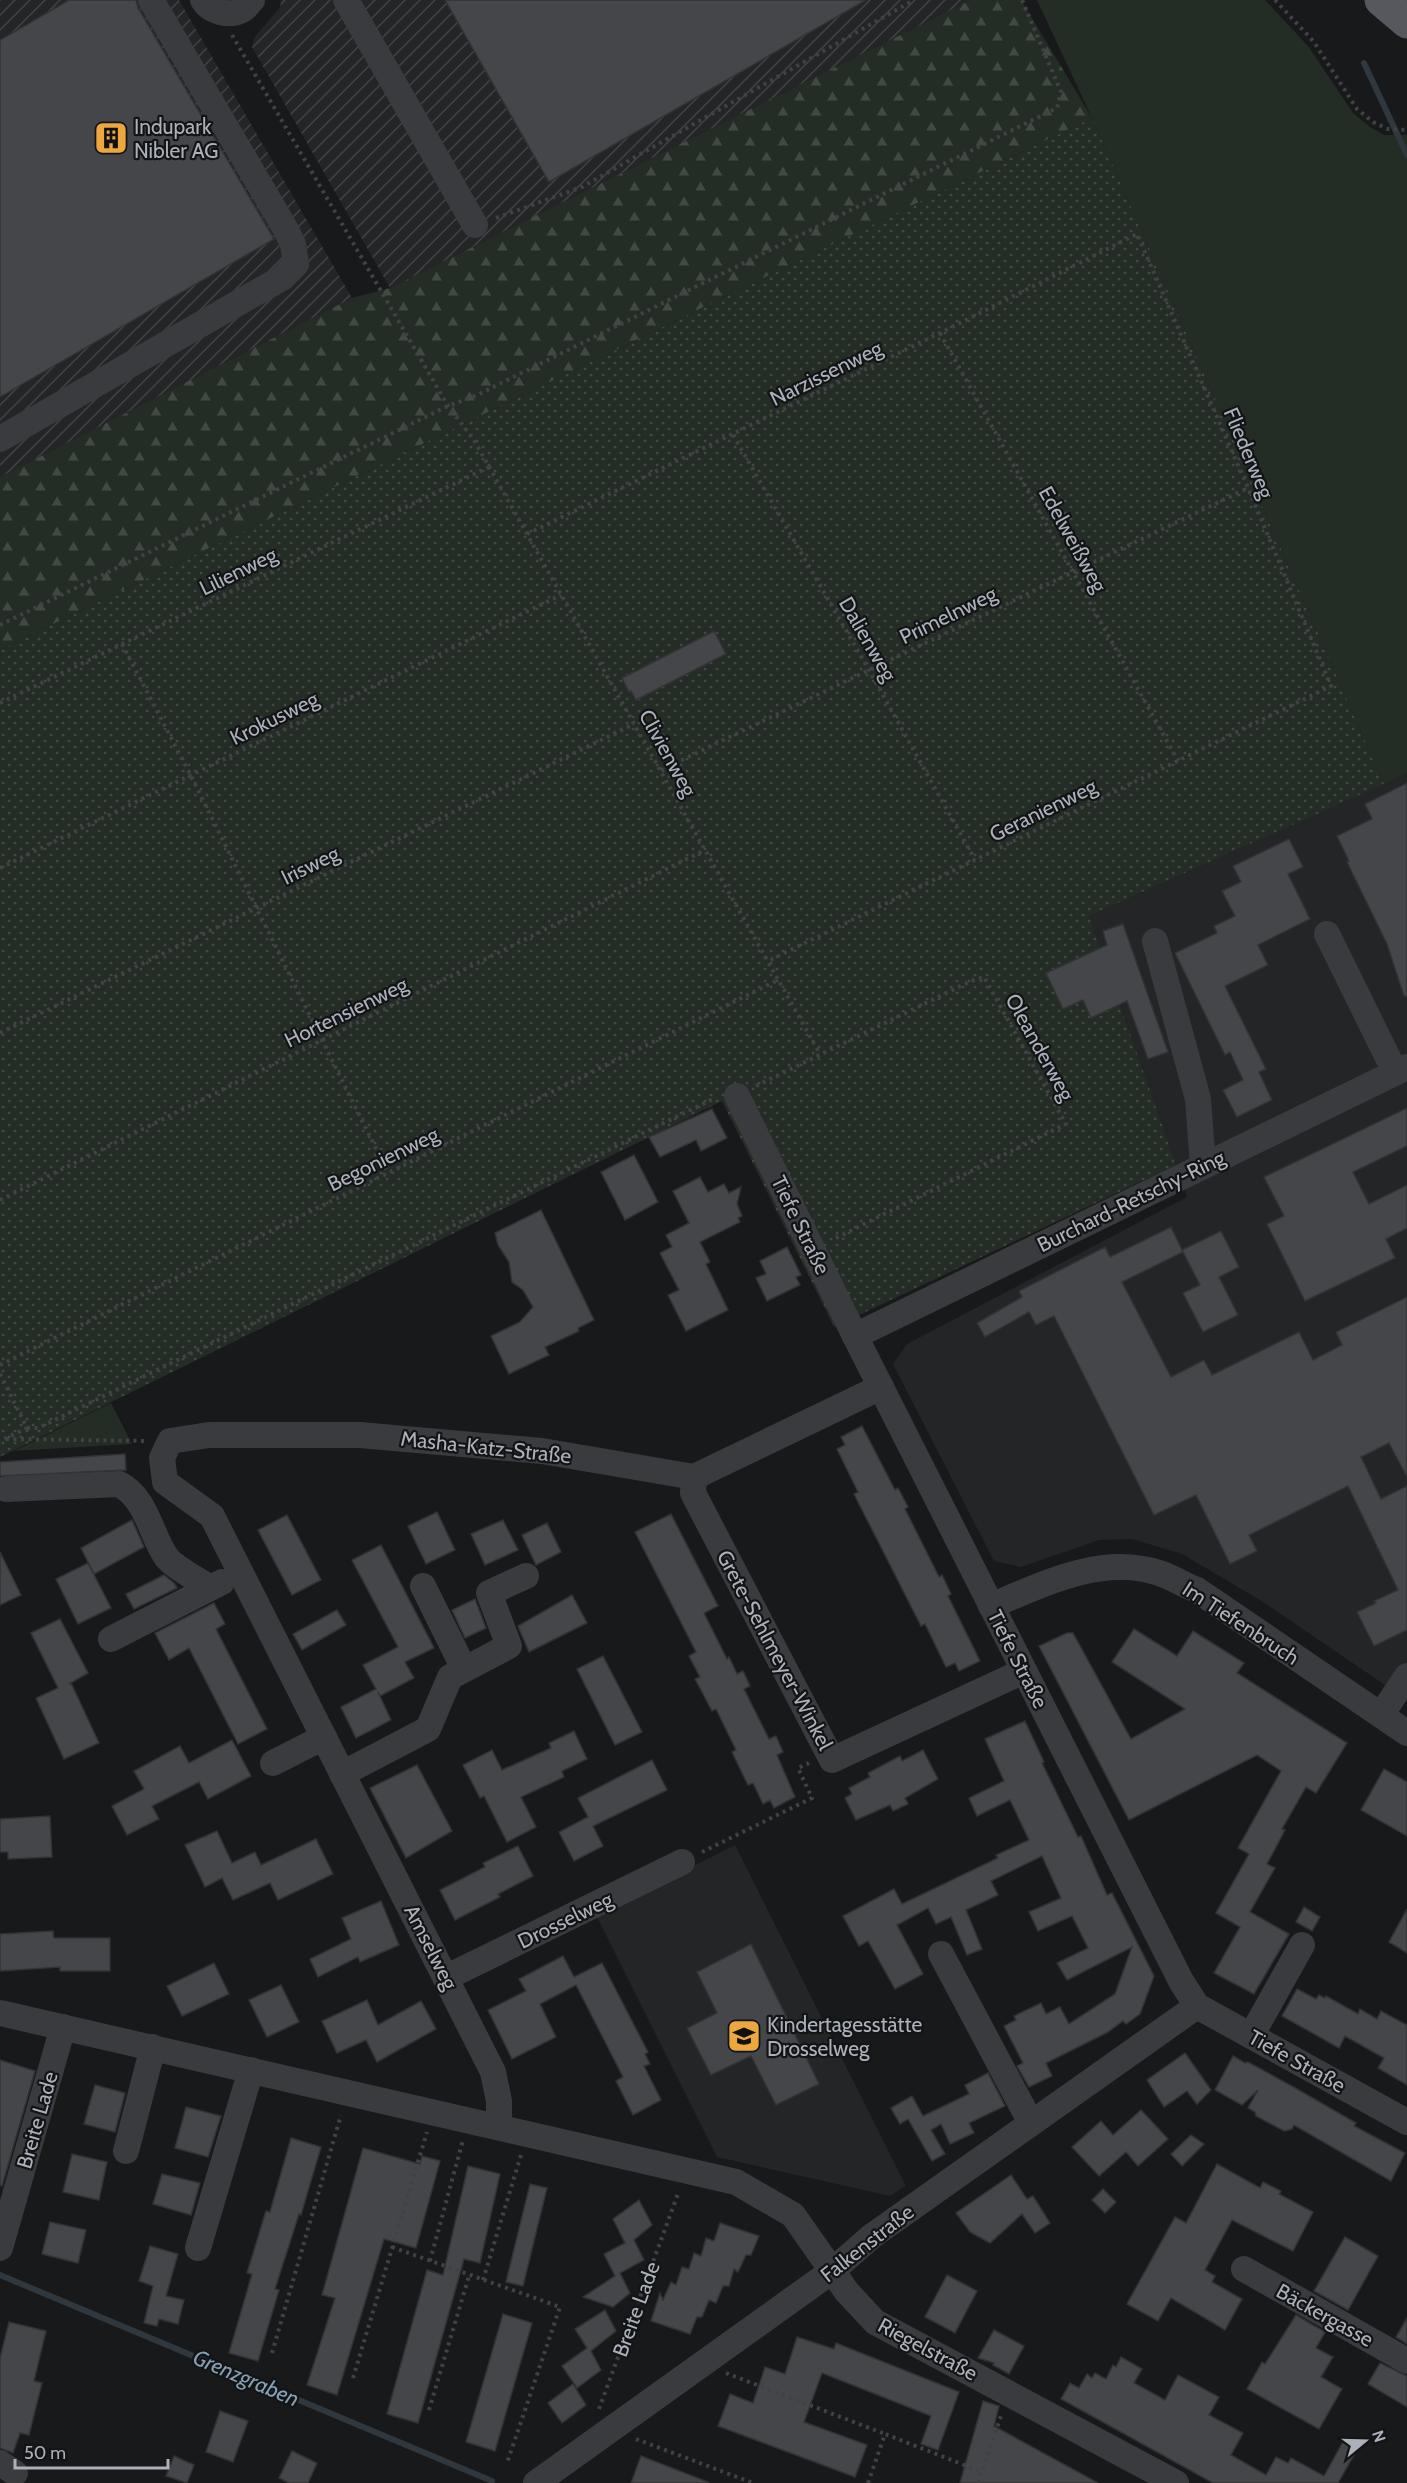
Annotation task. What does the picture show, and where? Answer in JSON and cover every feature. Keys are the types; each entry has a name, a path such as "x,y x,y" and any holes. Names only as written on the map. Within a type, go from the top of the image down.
{"main road":[{"path":"1381,0 1407,22"}],"street":[{"path":"0,439 282,278 296,264 293,244 289,236 152,0"},
{"path":"203,0 207,6 225,14 242,10 252,0"},
{"path":"346,0 475,225"},
{"path":"1327,934 1401,1070"},
{"path":"1155,941 1198,1099 1203,1166"},
{"name":"Burchard-Retschy-Ring","path":"855,1336 1401,1070"},
{"name":"Tiefe Straße","path":"737,1096 991,1606 1181,1981 1197,2006 1407,2122"},
{"path":"694,1477 881,1387"},
{"name":"Masha-Katz-Straße","path":"170,1441 209,1435 360,1435 542,1450 694,1477"},
{"name":"Amselweg","path":"170,1441 162,1458 165,1482 212,1516 493,2072 500,2101 499,2126"},
{"name":"Grete-Sehlmeyer-Winkel","path":"694,1477 693,1493 832,1760 1024,1671"},
{"path":"6,1489 119,1484 131,1490 168,1559 210,1588"},
{"name":"Im Tiefenbruch","path":"991,1606 1042,1584 1080,1572 1123,1566 1159,1573 1197,1590 1407,1733"},
{"path":"111,1639 241,1572"},
{"path":"342,1774 428,1729 450,1677 509,1646 489,1593 526,1576"},
{"path":"423,1586 464,1669"},
{"path":"1381,1714 1407,1676"},
{"path":"273,1762 324,1737"},
{"name":"Drosselweg","path":"447,1977 682,1862"},
{"path":"1251,2036 1302,1945"},
{"path":"941,1954 1031,2123"},
{"name":"Falkenstraße","path":"536,2483 832,2271 872,2236 1197,2006"},
{"path":"0,2013 736,2182 793,2216 832,2271"},
{"name":"Breite Lade","path":"0,2248 63,2027"},
{"path":"126,2151 153,2047"},
{"path":"198,2248 250,2070"},
{"name":"Bäckergasse","path":"1244,2269 1407,2361"},
{"name":"Riegelstraße","path":"832,2271 847,2292 875,2322 1009,2392 1161,2479"}],"path":[{"path":"475,225 549,201 582,187 914,0"},
{"path":"0,625 448,406 475,396 1057,108 1061,92 1022,0"},
{"path":"1275,0 1314,42 1357,109 1373,123 1388,129 1407,130"},
{"name":"Clivienweg","path":"225,14 229,30 236,43 448,406 474,440 820,1054"},
{"name":"Narzissenweg","path":"527,534 733,435 1137,234"},
{"name":"Fliederweg","path":"1137,234 1248,488 1331,686"},
{"name":"Edelweißweg","path":"940,333 1178,761"},
{"name":"Dalienweg","path":"733,435 869,670 975,860"},
{"name":"Lilienweg","path":"0,703 489,467"},
{"name":"Primelnweg","path":"660,770 1248,488"},
{"name":"Krokusweg","path":"0,868 561,595"},
{"path":"122,644 191,776 388,1173"},
{"name":"Geranienweg","path":"768,961 1331,686"},
{"name":"Irisweg","path":"0,1033 634,724"},
{"name":"Hortensienweg","path":"0,1200 705,850"},
{"name":"Oleanderweg","path":"6,1439 27,1428 38,1428 724,1094 737,1096 970,981 984,977 1066,1124 813,1250"},
{"name":"Begonienweg","path":"0,1365 778,980"},
{"path":"0,1374 27,1428"},
{"path":"0,1441 6,1439 170,1441"},
{"path":"682,1862 813,1798 798,1768 829,1754"},
{"path":"272,2353 348,2092"},
{"path":"353,2378 433,2111"},
{"path":"430,2261 469,2119"},
{"path":"483,2280 528,2133"},
{"name":"Breite Lade","path":"585,2448 687,2170"},
{"path":"392,2247 561,2307 507,2463"},
{"path":"429,2410 469,2276"},
{"path":"704,2364 982,2472"},
{"path":"978,2483 1009,2392"},
{"path":"611,2430 753,2483"},
{"path":"868,2483 885,2434"}],"shaded area":[{"name":"Indupark Nibler AG","path":"0,0 179,0 352,298 0,477"},
{"path":"281,0 971,0 390,288 252,47 254,38 280,7"},
{"path":"1407,773 1407,1700 1260,1600 1182,1554 1132,1539 1099,1540 1021,1567 994,1561 893,1364 907,1344 1187,1197 1089,916"},
{"name":"Kindertagesstätte Drosselweg","path":"735,1845 906,2186 890,2196 717,2157 596,1915"}],"green space":[{"path":"971,0 1021,0 1092,118 0,650 0,477 352,298 390,288"},
{"path":"1037,0 1265,0 1308,46 1353,113 1384,135 1407,135 1407,773 1384,784 1092,118"},
{"path":"1092,118 1384,784 1089,916 1176,1165 834,1327 722,1101 0,1457 0,650"},
{"path":"111,1403 132,1444 14,1451"}],"building":[{"name":"Indupark Nibler AG","path":"69,0 136,0 138,8 274,239 0,397 0,40"},
{"path":"445,0 866,0 549,182"},
{"path":"714,631 726,654 636,700 631,691 629,692 622,678"},
{"path":"1407,783 1407,996 1404,996 1387,944 1347,862 1349,861 1337,836 1372,819 1365,804"},
{"path":"1289,839 1303,867 1288,874 1310,919 1258,945 1268,965 1225,986 1266,1069 1259,1072 1272,1100 1237,1117 1223,1090 1243,1080 1230,1052 1225,1055 1175,953 1217,933 1214,926 1235,916 1222,891 1241,882 1233,866"},
{"path":"1123,924 1168,1052 1148,1059 1127,1001 1091,1018 1083,1000 1063,1009 1046,973 1107,945 1103,931"},
{"path":"1407,1108 1407,1146 1353,1172 1369,1204 1407,1185 1407,1228 1386,1239 1395,1258 1305,1301 1267,1224 1284,1216 1264,1177"},
{"path":"712,1109 727,1138 701,1151 696,1140 660,1157 649,1137"},
{"path":"634,1155 658,1202 625,1220 601,1172"},
{"path":"700,1177 708,1192 724,1184 729,1193 741,1187 737,1204 742,1216 738,1218 740,1222 700,1242 710,1262 706,1264 728,1310 686,1331 668,1295 679,1290 660,1253 672,1247 666,1235 689,1223 673,1191"},
{"path":"541,1210 594,1320 578,1328 579,1331 545,1347 549,1355 509,1374 491,1336 520,1322 533,1307 523,1290 512,1282 509,1262 498,1245 495,1233"},
{"path":"1171,1227 1183,1252 1122,1282 1171,1377 1204,1360 1212,1375 1299,1332 1313,1360 1342,1345 1336,1332 1407,1297 1407,1477 1389,1443 1361,1457 1381,1499 1407,1486 1407,1630 1374,1646 1357,1612 1398,1590 1348,1486 1249,1535 1257,1551 1230,1564 1196,1495 1154,1515 1054,1316 1036,1325 1029,1312 985,1337 977,1323 1022,1297 1019,1291 1105,1247 1110,1257"},
{"path":"1221,1231 1239,1267 1219,1277 1238,1315 1203,1332 1183,1293 1200,1285 1182,1250"},
{"path":"787,1247 801,1275 796,1277 800,1285 767,1301 756,1278 766,1274 760,1261"},
{"path":"862,1426 895,1490 898,1488 908,1507 905,1509 939,1577 942,1575 951,1594 948,1596 980,1661 959,1671 955,1663 946,1667 925,1624 921,1626 854,1494 858,1492 837,1449 845,1445 841,1437"},
{"path":"125,1454 126,1470 0,1476 0,1462"},
{"path":"437,1512 455,1550 426,1564 408,1526"},
{"path":"671,1514 718,1606 704,1613 737,1674 743,1671 750,1686 744,1689 769,1739 776,1736 783,1752 777,1755 795,1797 774,1808 770,1800 763,1804 753,1783 748,1785 732,1752 736,1750 716,1709 712,1711 695,1679 700,1677 689,1656 696,1652 635,1532"},
{"path":"287,1515 321,1580 292,1595 258,1530"},
{"path":"132,1520 144,1547 94,1574 81,1548"},
{"path":"503,1520 518,1550 485,1565 471,1534"},
{"path":"547,1523 561,1552 536,1565 522,1535"},
{"path":"381,1545 434,1648 405,1662 414,1678 380,1696 378,1692 391,1720 356,1738 341,1707 376,1689 363,1665 398,1647 352,1560"},
{"path":"0,1552 21,1595 0,1605"},
{"path":"88,1563 111,1608 78,1624 56,1579"},
{"path":"164,1575 177,1588 134,1609 126,1594"},
{"path":"572,1595 587,1623 529,1652 518,1626"},
{"path":"475,1599 486,1628 465,1638 452,1610"},
{"path":"214,1603 225,1624 216,1629 267,1729 238,1744 189,1648 169,1660 155,1633"},
{"path":"337,1610 346,1625 302,1650 293,1634"},
{"path":"60,1619 88,1673 69,1684 71,1683 99,1743 64,1759 36,1698 58,1688 31,1633"},
{"path":"1134,1629 1177,1656 1193,1631 1244,1663 1237,1673 1347,1743 1316,1793 1306,1787 1282,1829 1285,1830 1267,1864 1275,1868 1250,1912 1289,1934 1254,1994 1214,1973 1240,1927 1216,1913 1249,1854 1238,1848 1281,1771 1257,1755 1129,1820 1039,1646 1067,1633 1073,1633 1131,1739 1185,1709 1112,1662"},
{"path":"603,1656 642,1732 615,1745 577,1669"},
{"path":"1025,1721 1044,1762 1042,1763 1078,1837 1081,1836 1107,1895 1112,1893 1154,1976 1140,2014 1126,2024 1123,2021 1108,2032 1046,2063 1052,2076 1029,2087 1017,2066 1023,2063 1004,2026 1016,2020 1014,2016 1041,2003 1046,2014 1060,2007 1069,2024 1115,1994 1132,1947 1067,1980 1057,1963 1088,1948 1072,1916 1038,1931 1029,1912 1061,1898 1042,1856 991,1881 998,1895 966,1910 982,1949 967,1955 951,1917 936,1924 928,1908 897,1925 923,1974 895,1989 868,1941 859,1946 843,1916 894,1889 902,1904 998,1858 996,1855 1029,1840 1010,1800 977,1816 969,1798 1004,1781 985,1739"},
{"path":"574,1731 587,1759 562,1771 564,1777 521,1797 536,1827 507,1842 484,1796 480,1798 463,1765 492,1750 502,1770 551,1748 549,1743"},
{"path":"232,1740 251,1776 208,1799 199,1782 152,1806 159,1819 127,1835 112,1806 144,1789 134,1771 180,1746 189,1763"},
{"path":"923,1750 938,1779 905,1798 908,1804 893,1811 890,1805 856,1820 845,1798 852,1794 849,1788 870,1777 868,1773 900,1756 902,1761"},
{"path":"652,1760 667,1790 593,1826 603,1846 574,1861 559,1832 588,1817 578,1798"},
{"path":"417,1765 452,1831 406,1858 370,1788"},
{"path":"1384,1769 1407,1782 1407,1836 1361,1810"},
{"path":"50,1816 52,1857 8,1859 8,1852 0,1852 0,1819"},
{"path":"217,1831 232,1863 255,1852 261,1865 316,1839 333,1874 278,1900 270,1883 233,1900 222,1878 205,1887 185,1845"},
{"path":"518,1846 533,1876 498,1894 500,1897 455,1920 440,1890 485,1867 483,1863"},
{"path":"381,1901 399,1945 360,1962 358,1957 318,1977 310,1959 351,1939 342,1918"},
{"path":"1304,1907 1320,1917 1312,1931 1296,1922"},
{"path":"1407,1909 1407,1953 1389,1942"},
{"path":"53,1931 54,1938 110,1938 110,1971 60,1971 60,1967 0,1971 0,1934"},
{"path":"751,1944 819,2084 776,2105 751,2056 711,2075 687,2028 717,2013 697,1972"},
{"path":"563,1956 574,1977 602,1963 648,2052 645,2054 650,2064 644,2066 661,2100 633,2115 616,2081 623,2077 576,1985 540,2004 556,2037 512,2059 488,2010 526,1991 519,1979"},
{"path":"214,1963 229,1994 182,2016 167,1986"},
{"path":"281,1985 299,2022 267,2037 249,2000"},
{"path":"1297,1989 1316,1999 1319,1995 1325,1998 1326,1996 1358,2014 1360,2009 1377,2019 1381,2011 1407,2025 1407,2085 1378,2068 1384,2058 1345,2036 1339,2048 1282,2016"},
{"path":"367,2000 378,2025 421,2001 436,2029 377,2062 366,2040 337,2053 322,2021"},
{"path":"1185,2053 1211,2090 1197,2104 1187,2091 1164,2107 1147,2080"},
{"path":"1233,2056 1297,2089 1356,2123 1354,2126 1405,2153 1391,2181 1294,2125 1292,2129 1284,2131 1256,2116 1255,2112 1248,2108 1258,2090 1242,2105 1215,2090"},
{"path":"0,2060 35,2071 2,2186 0,2185"},
{"path":"988,2073 1005,2106 969,2123 974,2133 950,2144 941,2124 931,2130 945,2154 932,2161 908,2119 900,2124 891,2108 912,2096 923,2116 969,2094 965,2085"},
{"path":"95,2085 125,2093 115,2132 84,2124"},
{"path":"186,2107 221,2116 208,2157 175,2148"},
{"path":"1141,2110 1168,2139 1138,2166 1126,2152 1099,2176 1072,2147 1101,2121 1113,2135"},
{"path":"1191,2135 1204,2144 1182,2166 1171,2154"},
{"path":"291,2138 321,2147 301,2215 299,2214 275,2289 279,2290 258,2361 229,2353 252,2274 247,2273 266,2211 270,2212"},
{"path":"363,2148 420,2164 422,2156 440,2161 416,2248 384,2239 337,2395 307,2385 335,2298 322,2295"},
{"path":"72,2154 107,2162 99,2200 63,2192"},
{"path":"1217,2164 1260,2188 1263,2182 1281,2191 1279,2194 1313,2212 1293,2251 1232,2220 1205,2270 1215,2276 1212,2282 1242,2299 1225,2330 1171,2298 1158,2321 1127,2304 1175,2217 1186,2223"},
{"path":"468,2166 500,2174 480,2263 464,2259 418,2423 387,2414 427,2270 443,2275"},
{"path":"162,2174 200,2183 191,2215 153,2204"},
{"path":"1011,2175 1027,2199 1033,2196 1050,2223 1035,2233 1022,2214 990,2243 970,2232 956,2213"},
{"path":"530,2184 547,2188 523,2286 506,2282"},
{"path":"1103,2189 1116,2202 1105,2213 1092,2200"},
{"path":"639,2200 652,2225 634,2240 644,2260 620,2273 630,2293 613,2307 583,2297 615,2276 604,2254 625,2243 613,2219"},
{"path":"50,2222 86,2230 78,2263 42,2254"},
{"path":"720,2223 759,2236 751,2255 746,2255 738,2272 734,2269 729,2286 723,2286 716,2303 709,2300 702,2317 697,2317 690,2334 651,2321 660,2293 663,2300 671,2282 676,2285 682,2267 689,2269 694,2253 701,2256 706,2238 714,2241"},
{"path":"1345,2237 1378,2256 1348,2310 1314,2291"},
{"path":"150,2246 178,2254 166,2296 184,2300 178,2324 159,2319 157,2326 144,2323 153,2286 139,2281"},
{"path":"947,2275 977,2291 955,2333 925,2317"},
{"path":"605,2310 616,2331 591,2351 601,2370 577,2388 562,2366 587,2348 575,2329"},
{"path":"503,2314 532,2323 495,2451 466,2442"},
{"path":"1296,2315 1325,2332 1316,2348 1333,2357 1321,2377 1342,2389 1319,2429 1247,2389 1262,2362 1265,2364"},
{"path":"1407,2318 1407,2344 1396,2337"},
{"path":"9,2322 46,2331 34,2381 42,2383 29,2435 20,2433 13,2453 0,2448 0,2358"},
{"path":"994,2330 1024,2346 1009,2374 993,2365 994,2363 978,2358"},
{"path":"797,2337 834,2349 836,2343 959,2392 938,2450 921,2444 931,2416 822,2373 804,2422 867,2445 855,2477 718,2426 730,2394 753,2403 765,2367 785,2374"},
{"path":"1121,2357 1142,2369 1134,2383 1165,2400 1178,2375 1219,2397 1209,2415 1243,2433 1231,2455 1266,2475 1276,2457 1288,2463 1291,2458 1324,2476 1344,2440 1358,2448 1338,2483 1213,2483 1061,2399 1070,2383 1079,2388 1087,2374 1092,2378 1095,2373 1106,2379 1113,2365 1116,2367"},
{"path":"1380,2363 1407,2376 1407,2407 1368,2384"},
{"path":"573,2384 586,2405 562,2423 548,2403"},
{"path":"983,2401 999,2406 994,2426 1098,2483 960,2483"},
{"path":"220,2411 248,2421 233,2462 206,2452"},
{"path":"292,2451 317,2463 308,2483 289,2483 279,2478"},
{"path":"174,2456 194,2465 187,2483 166,2476"},
{"path":"641,2456 708,2482 708,2483 631,2483"}],"waterway":[{"path":"1364,63 1407,155"},
{"name":"Grenzgraben","path":"0,2275 492,2481"}],"place":[{"name":"Indupark Nibler AG","path":"111,138"},
{"name":"Kindertagesstätte Drosselweg","path":"744,2036"}]}
